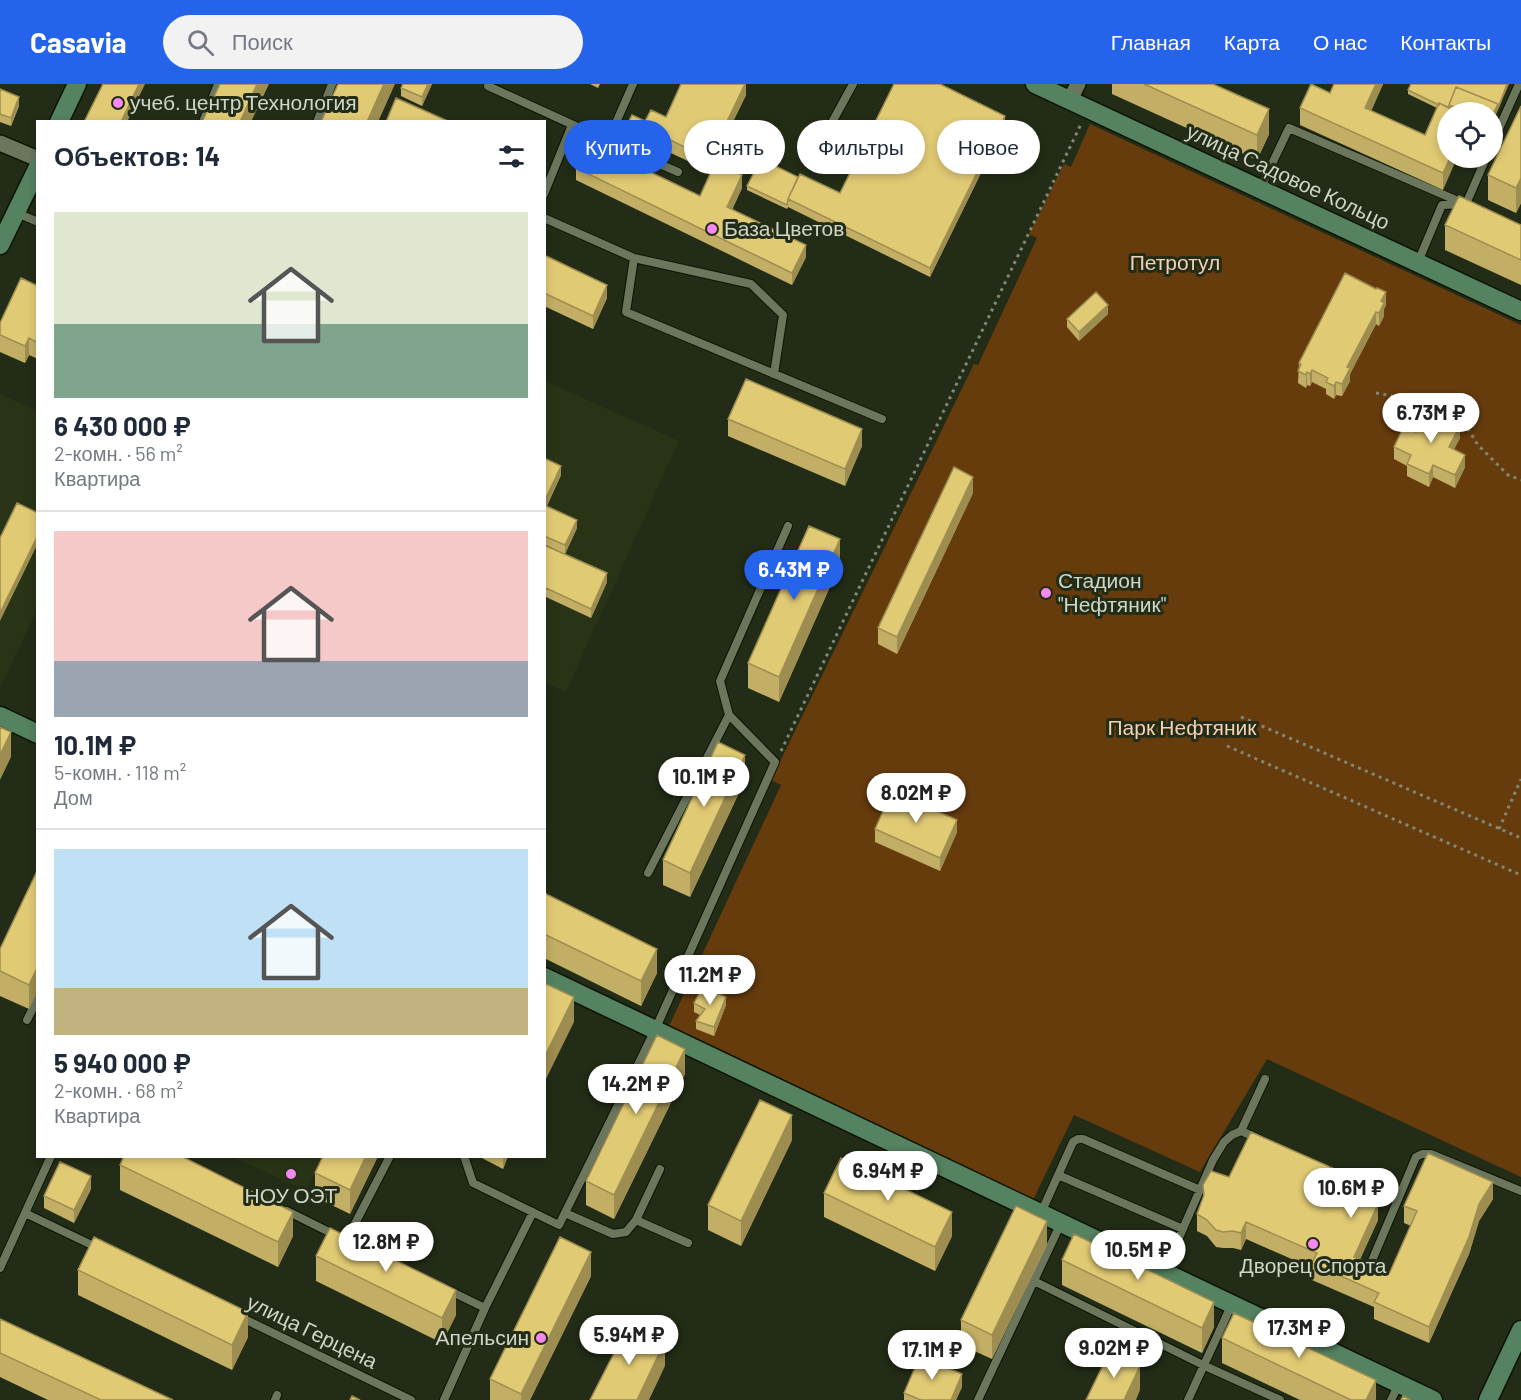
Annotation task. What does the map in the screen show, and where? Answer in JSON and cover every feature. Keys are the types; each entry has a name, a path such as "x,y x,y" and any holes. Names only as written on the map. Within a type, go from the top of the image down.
{"street":[{"path":"60,120 77,84"},
{"name":"улица Садовое Кольцо","path":"1035,84 1074,92 1088,109 1521,310"},
{"path":"0,143 36,158"},
{"path":"2,236 36,171"},
{"path":"0,716 36,733"},
{"path":"546,978 1232,1304 1395,1392 1433,1400"},
{"path":"1488,1400 1521,1330"}],"lane":[{"path":"204,120 218,84"},
{"path":"318,120 332,84"},
{"path":"617,120 633,84"},
{"path":"834,120 854,84"},
{"path":"1503,120 1519,84"},
{"path":"488,86 564,121"},
{"path":"1260,189 1289,128 1477,209"},
{"path":"546,189 564,145"},
{"path":"1466,204 1482,168"},
{"path":"672,169 678,172"},
{"path":"1418,262 1442,205 1466,204"},
{"path":"16,212 36,221"},
{"path":"546,219 634,258 751,284 783,315 774,374"},
{"path":"634,258 626,312 882,419"},
{"path":"465,1158 473,1183 559,1225 655,1029 775,762 729,715 720,681 788,526"},
{"path":"648,873 729,715"},
{"path":"27,1020 36,1002"},
{"path":"1164,1272 1213,1160 1224,1142 1241,1131 1265,1079"},
{"path":"1241,1131 1272,1145"},
{"path":"1041,1213 1073,1142 1078,1139 1083,1139 1200,1190"},
{"path":"1368,1270 1416,1157 1431,1154 1521,1191"},
{"path":"0,1268 50,1158"},
{"path":"346,1241 389,1158"},
{"path":"565,1213 613,1234 626,1232 636,1220 660,1169"},
{"path":"1335,1173 1398,1200"},
{"path":"1058,1175 1183,1230"},
{"path":"282,1209 357,1246"},
{"path":"444,1400 485,1308 533,1212"},
{"path":"26,1213 111,1255"},
{"path":"636,1220 688,1243"},
{"path":"978,1400 1061,1223"},
{"path":"1034,1281 1205,1366 1280,1400"},
{"path":"442,1287 485,1308"},
{"path":"1188,1400 1232,1304"},
{"name":"улица Герцена","path":"229,1312 411,1400"}],"path":[{"path":"775,762 1088,109"},
{"path":"1376,393 1454,407 1478,445 1508,475 1521,480"},
{"path":"1241,717 1521,838"},
{"path":"1227,746 1521,875"},
{"path":"1499,829 1521,779"}],"shaded area":[{"path":"546,381 679,441 566,692 546,682"},
{"path":"0,394 36,410 36,612 0,688"},
{"name":"НОУ ОЭТ","path":"235,1158 321,1158 306,1191"}],"green space":[{"name":"Парк Нефтяник","path":"1090,124 1521,325 1521,1177 1267,1059 1200,1172 1074,1115 1033,1200 669,1026 781,785 771,780 974,364 978,365 1037,238 1029,234 1064,164 1071,167"}],"building":[{"name":"учеб. центр Технология","path":"103,84 139,84 122,120 85,120"},
{"path":"220,84 257,84 241,120 203,120"},
{"path":"338,84 384,84 368,120 322,120"},
{"path":"403,84 428,84 422,97 401,88"},
{"path":"681,84 745,84 728,120 684,120 684,147 672,141 672,120 646,120 651,110 666,117"},
{"path":"894,84 940,84 1005,116 1003,120 937,120 937,174 976,174 930,268 788,199 800,174 840,193 849,174 925,174 925,120 876,120"},
{"path":"1144,84 1213,84 1269,109 1257,135"},
{"path":"1311,84 1330,93 1334,84 1376,84 1365,108 1425,135 1437,108 1437,168 1445,168 1443,173 1300,108"},
{"path":"1411,84 1507,84 1500,102 1493,102 1456,87 1450,102 1437,102 1437,104 1408,90"},
{"path":"1456,87 1493,102 1450,102"},
{"path":"0,89 19,97 11,118 0,114"},
{"path":"396,98 446,120 387,120"},
{"path":"1521,106 1521,178 1516,188 1488,175 1491,168 1503,168 1503,144"},
{"path":"632,115 643,120 630,120"},
{"path":"785,171 798,177 787,205 747,186 753,174 785,174"},
{"path":"588,174 654,174 700,196 710,174 742,175 727,207 806,245 792,273"},
{"path":"1459,196 1521,225 1521,260 1445,225"},
{"path":"546,256 607,285 593,316 546,294"},
{"path":"1345,273 1386,292 1381,301 1384,303 1379,313 1376,312 1347,367 1350,368 1342,384 1336,382 1334,386 1326,382 1328,378 1312,370 1306,375 1298,371 1301,364 1299,363"},
{"path":"21,278 36,285 36,342 29,338 25,346 0,335 0,323"},
{"path":"1096,292 1108,305 1079,332 1067,319"},
{"path":"746,379 862,429 845,469 728,419"},
{"path":"1427,409 1460,425 1449,447 1465,455 1455,475 1433,465 1429,474 1407,464 1411,455 1394,447 1404,426 1416,432"},
{"path":"546,459 561,466 546,498"},
{"path":"954,467 973,477 897,637 878,628"},
{"path":"17,503 36,512 36,539 0,613 0,538"},
{"path":"546,506 577,520 565,545 546,537"},
{"path":"809,526 840,539 779,677 748,663"},
{"path":"546,546 607,573 591,609 546,588"},
{"path":"0,727 11,732 0,755"},
{"path":"718,742 745,755 690,873 663,860"},
{"path":"892,791 957,820 940,858 875,829"},
{"path":"36,873 36,970 29,985 0,971 0,949"},
{"path":"546,894 657,949 641,981 546,935"},
{"path":"546,984 574,997 546,1054"},
{"path":"703,986 726,997 714,1027 696,1021 705,1009 694,1003"},
{"path":"657,1035 685,1049 614,1195 586,1181"},
{"path":"760,1100 792,1115 741,1221 708,1205"},
{"name":"Дворец Спорта","path":"1251,1132 1355,1178 1353,1182 1373,1191 1369,1200 1378,1204 1354,1257 1390,1272 1417,1211 1404,1206 1428,1153 1493,1182 1479,1204 1469,1237 1429,1327 1374,1302 1379,1293 1312,1263 1317,1253 1246,1222 1241,1233 1216,1230 1207,1220 1197,1214 1204,1195 1203,1185 1211,1171 1229,1177"},
{"path":"123,1158 185,1158 293,1212 278,1242 120,1165"},
{"path":"322,1158 365,1158 350,1190 315,1173"},
{"path":"841,1158 952,1212 935,1247 824,1193"},
{"path":"60,1162 91,1176 74,1210 44,1196"},
{"path":"1016,1206 1047,1221 992,1335 961,1320"},
{"path":"330,1228 456,1290 442,1318 316,1256"},
{"path":"1074,1234 1214,1302 1202,1328 1062,1260"},
{"path":"94,1237 248,1312 232,1345 78,1270"},
{"path":"560,1237 591,1252 521,1394 490,1379"},
{"path":"1234,1313 1376,1380 1366,1400 1351,1400 1222,1338"},
{"path":"0,1319 173,1400 101,1400 0,1353"},
{"path":"629,1324 665,1341 637,1400 590,1400"},
{"path":"1110,1351 1140,1366 1124,1400 1086,1400"},
{"path":"920,1356 962,1374 951,1400 921,1400 904,1393"}],"place":[{"name":"учеб. центр Технология","path":"118,103"},
{"name":"База Цветов","path":"712,229"},
{"name":"Стадион \"Нефтяник\"","path":"1046,593"},
{"name":"НОУ ОЭТ","path":"291,1174"},
{"name":"Дворец Спорта","path":"1313,1244"},
{"name":"Апельсин","path":"541,1338"}],"park label":[{"name":"Петротул","path":"1175,263"}]}
